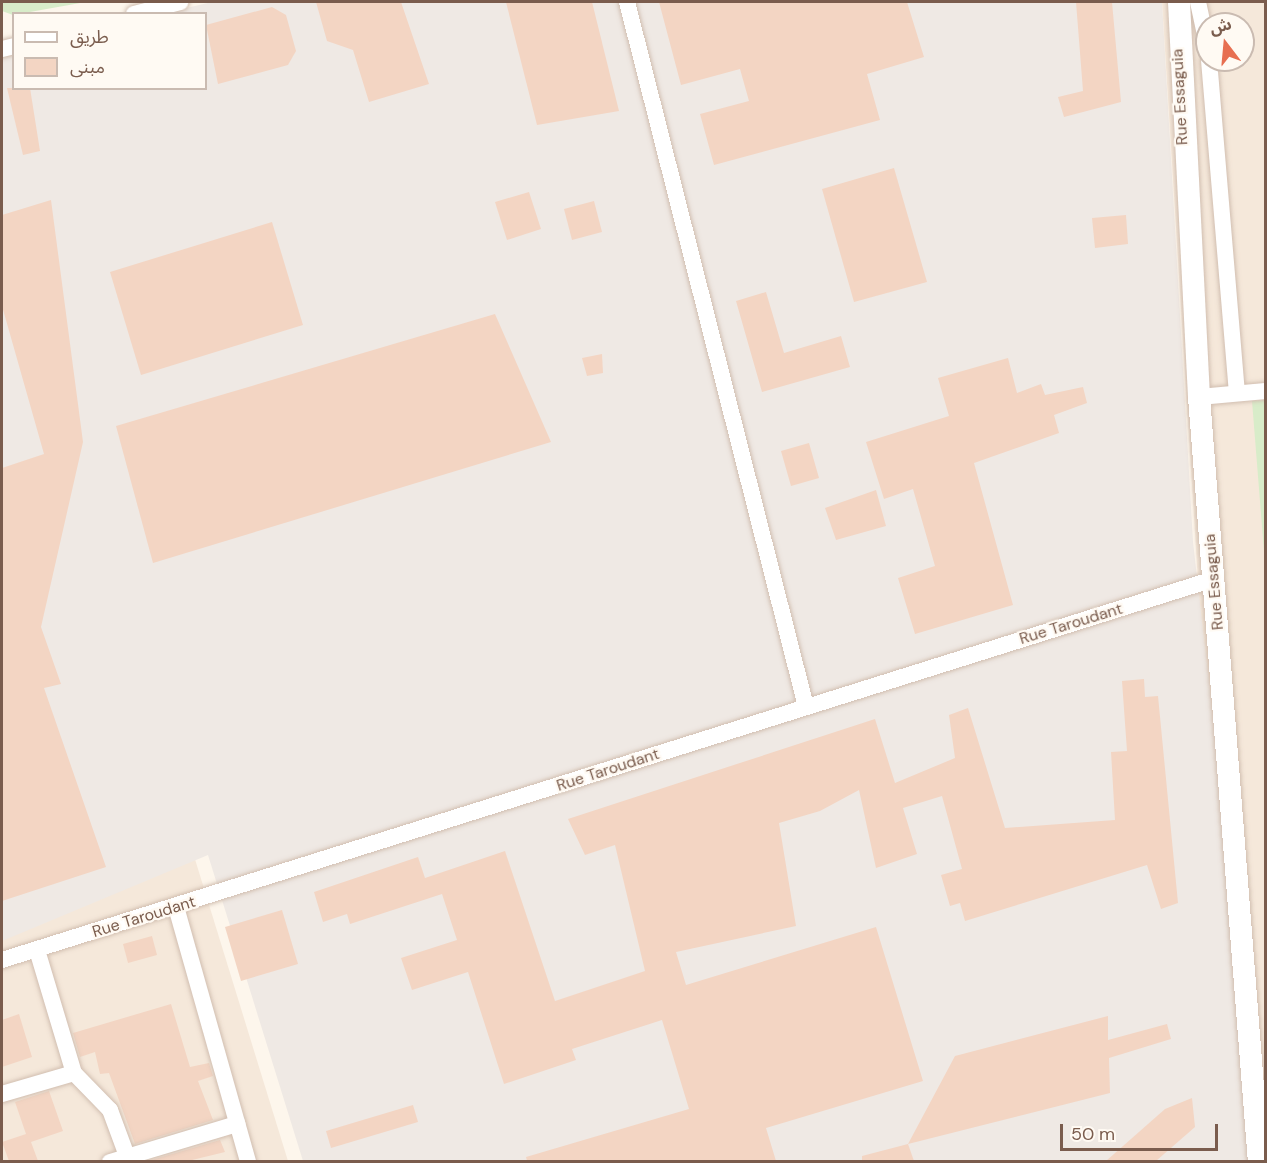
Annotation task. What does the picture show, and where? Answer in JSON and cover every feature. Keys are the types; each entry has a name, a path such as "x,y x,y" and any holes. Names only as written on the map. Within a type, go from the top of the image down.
{"street":[{"path":"142,12 180,2"},
{"path":"627,2 806,707"},
{"name":"Rue Essaguia","path":"1179,2 1198,397 1261,1116 1259,1161"},
{"name":"Rue Essaguia","path":"1210,72 1237,393"},
{"path":"1198,397 1266,391"},
{"name":"Rue Taroudant","path":"2,960 1214,579"},
{"path":"176,907 248,1161"},
{"path":"37,950 74,1073 110,1110 127,1156"},
{"path":"2,1094 74,1073"},
{"path":"110,1161 237,1124"}],"shaded area":[{"path":"212,2 1162,2 1193,542 1264,1161 303,1161 208,855 2,941 2,56 12,53 12,90 207,90 207,12 169,12"},
{"path":"1162,2 1265,2 1265,1161 1234,1161"},
{"path":"194,856 288,1161 2,1162 2,937"}],"green space":[{"path":"2,2 86,2 30,12 12,12 12,15 2,11"},
{"path":"1266,400 1265,564 1252,401"}],"building":[{"path":"316,2 401,2 429,84 369,102 353,50 327,41"},
{"path":"506,2 592,2 619,111 537,125"},
{"path":"659,2 907,2 924,57 867,74 880,120 714,165 700,114 749,101 740,69 681,85"},
{"path":"1076,2 1112,2 1121,102 1064,117 1058,97 1083,91"},
{"path":"272,7 286,15 296,51 288,65 218,84 207,25"},
{"path":"7,88 30,90 40,151 23,155"},
{"path":"894,168 927,282 854,302 822,189"},
{"path":"529,192 541,229 507,240 495,202"},
{"path":"51,200 83,442 41,627 61,684 44,688 106,867 2,901 2,468 44,454 2,306 2,215"},
{"path":"594,201 602,232 572,240 564,209"},
{"path":"1126,215 1128,244 1095,248 1092,218"},
{"path":"272,222 303,325 141,375 110,272"},
{"path":"766,292 784,353 841,336 850,367 762,392 736,301"},
{"path":"495,314 551,442 153,563 116,426"},
{"path":"602,354 603,373 587,376 582,358"},
{"path":"1008,358 1017,393 1041,384 1045,395 1083,387 1087,403 1054,415 1059,433 974,463 1013,605 915,634 898,578 935,566 913,489 884,499 866,442 949,416 938,378"},
{"path":"809,443 819,478 791,486 781,451"},
{"path":"876,490 886,526 836,540 825,508"},
{"path":"1144,679 1145,697 1158,696 1178,903 1161,909 1147,865 965,921 960,903 950,906 941,875 962,869 942,796 903,808 917,854 876,868 859,790 820,811 779,823 796,926 676,952 686,985 876,927 923,1081 766,1128 776,1161 527,1161 526,1157 689,1109 662,1020 572,1049 576,1060 504,1084 468,972 412,990 401,958 457,940 442,894 350,924 347,914 323,922 314,892 418,857 425,878 505,851 555,1001 645,971 615,845 585,855 568,819 875,719 895,783 955,758 949,715 968,708 1005,828 1115,820 1111,752 1127,751 1122,681"},
{"path":"282,910 298,964 241,981 225,927"},
{"path":"152,936 157,955 128,963 123,944"},
{"path":"171,1004 190,1067 209,1063 213,1076 198,1081 213,1120 135,1144 109,1073 100,1074 95,1052 80,1057 73,1033"},
{"path":"19,1014 32,1057 2,1067 2,1020"},
{"path":"1108,1016 1108,1040 1167,1024 1171,1039 1109,1058 1110,1093 908,1144 955,1056"},
{"path":"49,1091 63,1131 31,1142 38,1161 9,1161 2,1142 26,1134 15,1102"},
{"path":"1192,1098 1195,1127 1156,1161 1106,1161 1165,1109"},
{"path":"413,1105 418,1122 331,1148 326,1131"},
{"path":"220,1140 225,1152 188,1161 148,1161"},
{"path":"908,1144 914,1161 862,1161 862,1156"}]}
